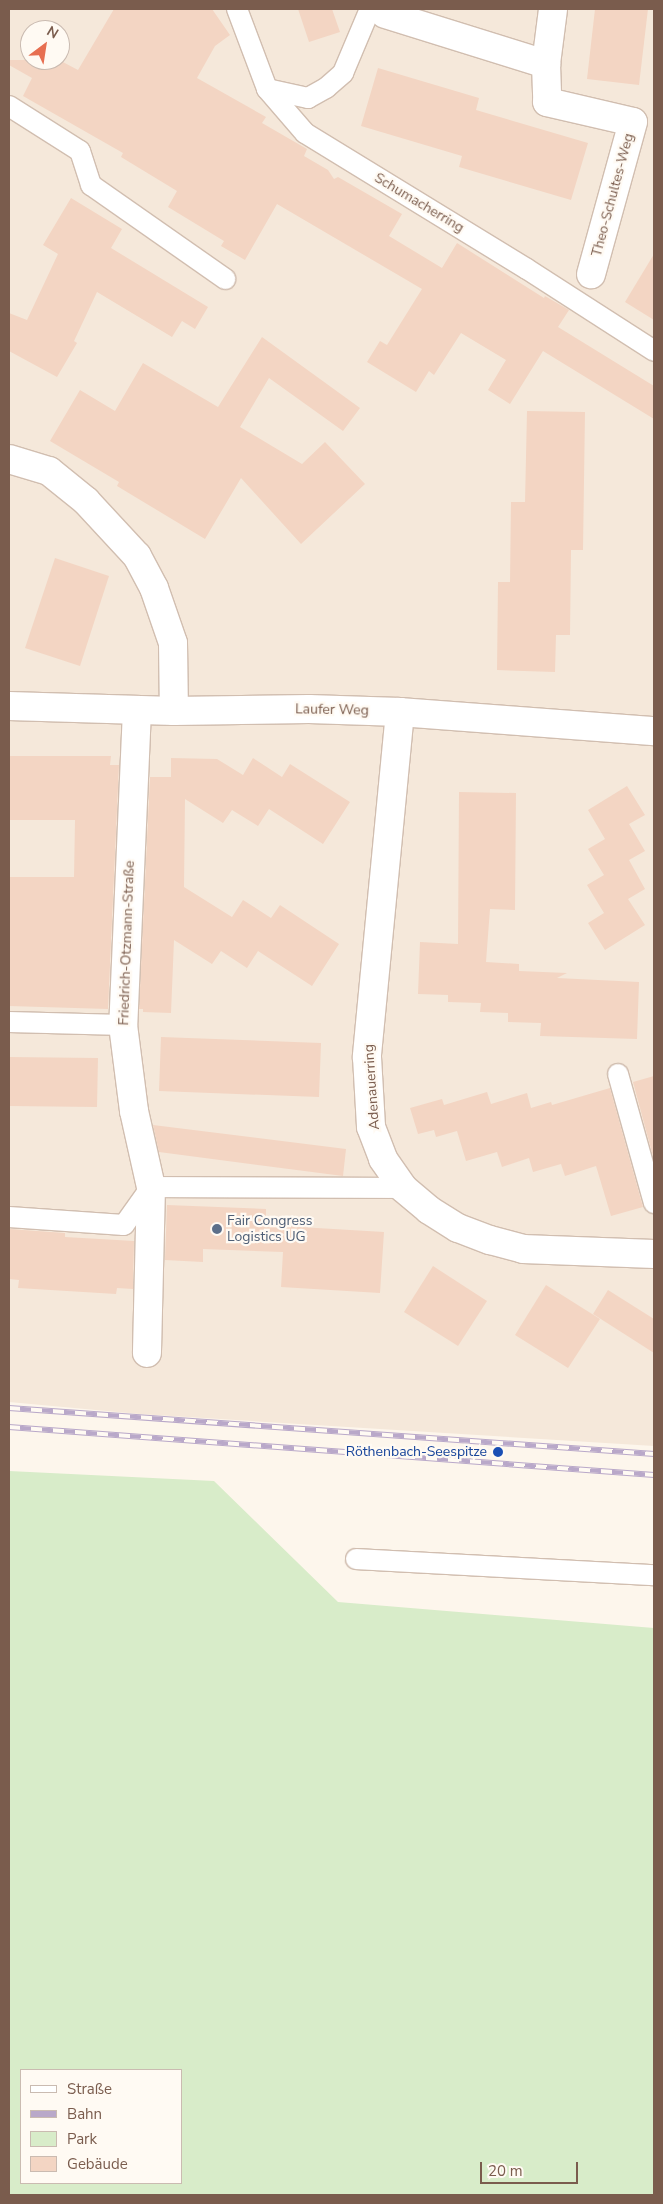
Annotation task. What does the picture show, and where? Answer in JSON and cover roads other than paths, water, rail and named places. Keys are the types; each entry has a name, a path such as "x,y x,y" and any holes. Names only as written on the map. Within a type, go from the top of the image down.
{"street":[{"name":"Theo-Schultes-Weg","path":"553,9 546,64 547,102 633,122 591,274"},
{"path":"378,11 546,64"},
{"path":"9,459 49,472 86,501 138,556 154,588 173,643 174,711"},
{"name":"Laufer Weg","path":"9,706 174,711 309,709 400,712 654,731"},
{"name":"Friedrich-Otzmann-Straße","path":"137,710 122,1025 134,1110 151,1187 147,1359"},
{"name":"Adenauerring","path":"400,712 367,1057 371,1127 384,1159 403,1188 429,1210 458,1228 490,1240 523,1248 654,1254"}],"lane":[{"name":"Schumacherring","path":"237,9 267,89 305,133 527,268 654,351"},
{"path":"267,89 308,98 326,88 343,73 378,11"},
{"path":"9,106 80,151 91,185 225,279"},
{"path":"9,1022 122,1025"},
{"path":"618,1074 654,1203"},
{"path":"9,1217 124,1225 151,1187 403,1188"},
{"path":"356,1559 654,1575"}],"railway":[{"path":"9,1408 654,1454"},
{"path":"9,1427 654,1475"}],"place":[{"name":"Fair Congress Logistics UG","path":"217,1229"},
{"name":"Röthenbach-Seespitze","path":"498,1452"}]}
